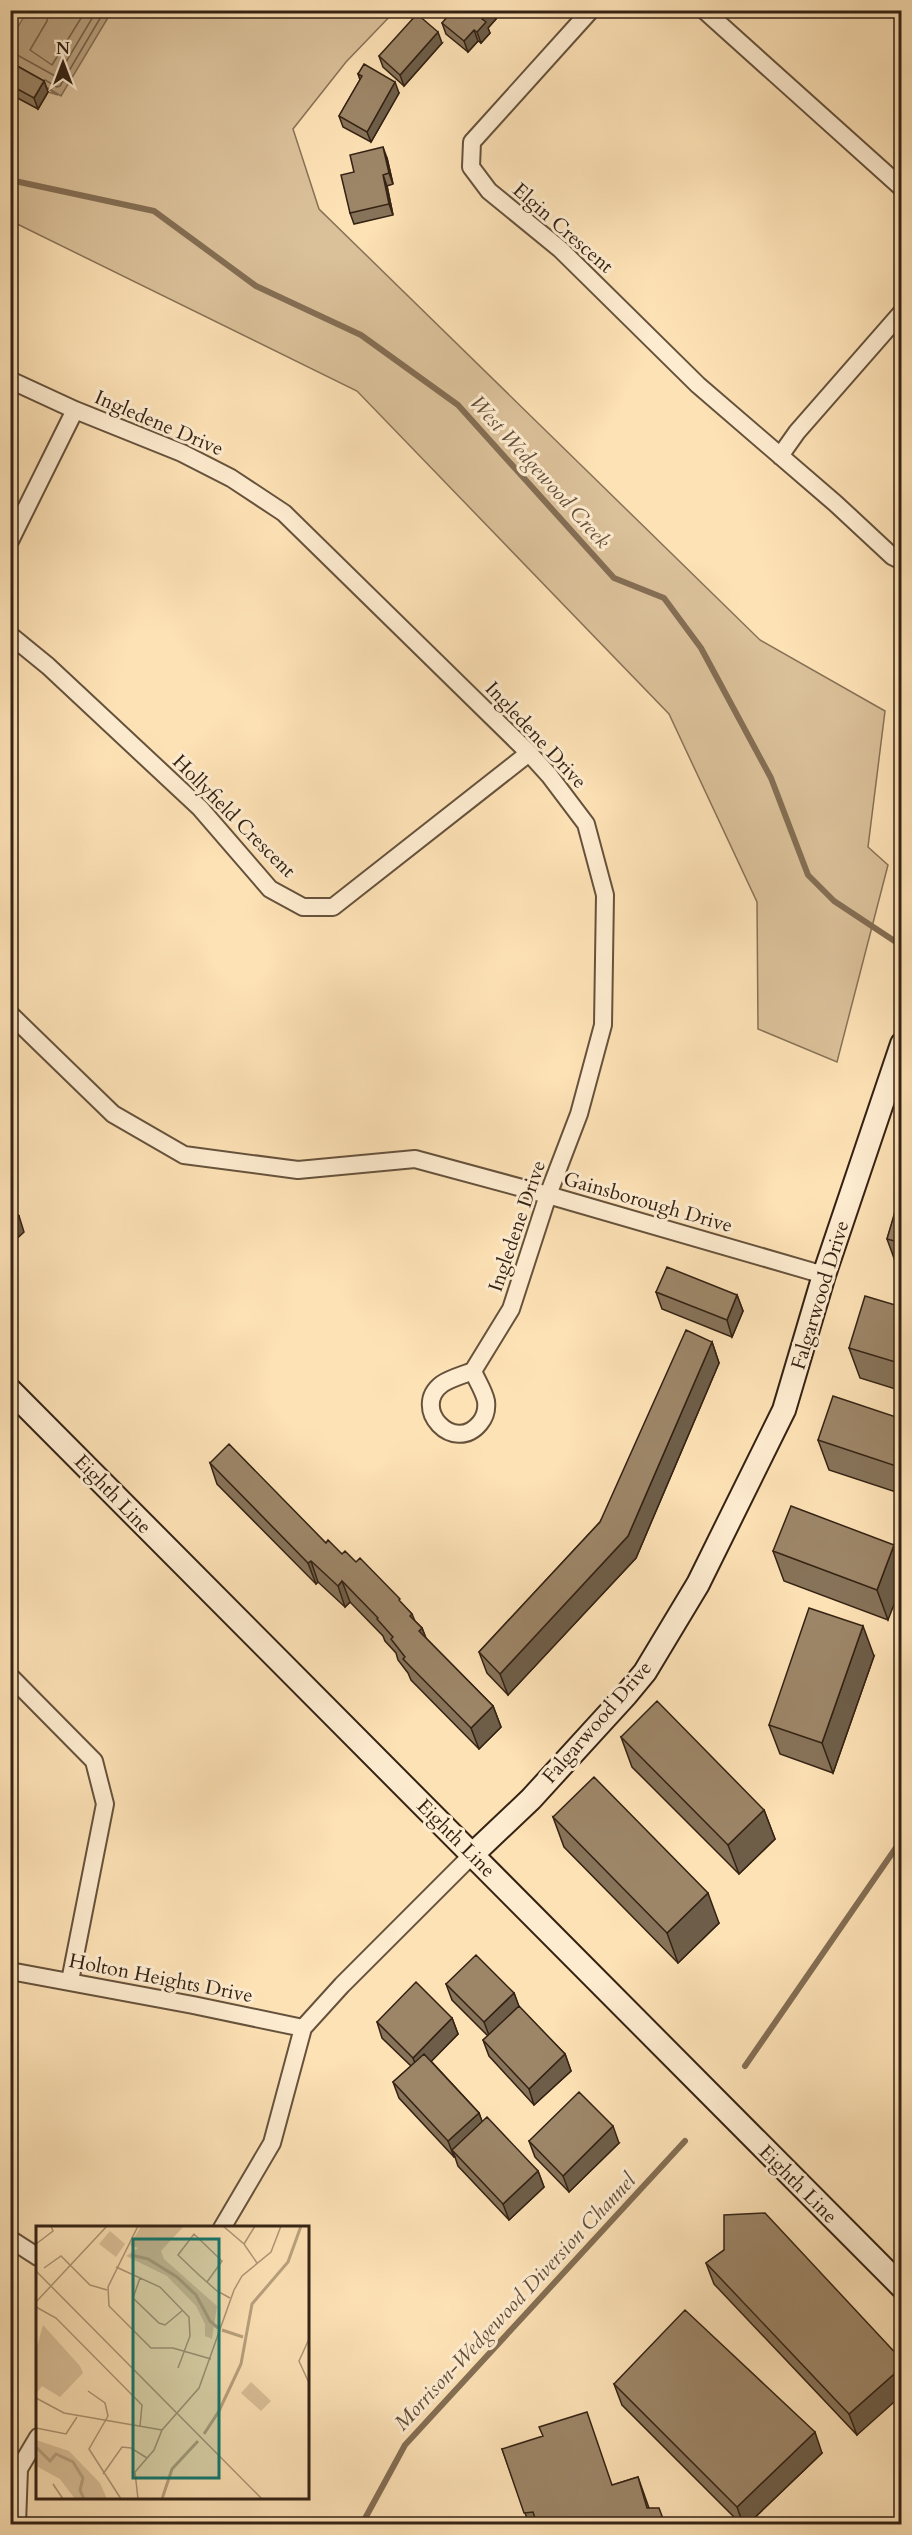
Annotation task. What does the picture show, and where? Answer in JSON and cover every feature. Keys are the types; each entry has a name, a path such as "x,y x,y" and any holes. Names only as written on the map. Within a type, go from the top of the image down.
{"street":[{"name":"Elgin Crescent","path":"591,10 472,141 471,167 489,191 561,249 698,385 891,556 902,561"},
{"path":"704,10 902,188"},
{"path":"780,456 797,432 902,312"},
{"name":"Ingledene Drive","path":"10,380 75,410 182,453 231,478 284,513 529,753 549,775 586,824 605,895 603,1025 579,1114 548,1195 511,1309 473,1371"},
{"path":"10,541 75,410"},
{"name":"Hollyfield Crescent","path":"10,635 48,666 200,808 270,889 303,907 333,908 529,753"},
{"name":"Gainsborough Drive","path":"10,1014 112,1114 184,1155 298,1170 416,1159 824,1275"},
{"name":"Falgarwood Drive","path":"223,2226 272,2143 303,2028 342,1985 531,1799 626,1695 645,1672 692,1593 784,1410 824,1275 902,1044"},
{"name":"Eighth Line","path":"10,1390 902,2287"},
{"path":"10,1676 94,1761 105,1804 70,1981"},
{"name":"Holton Heights Drive","path":"10,1971 303,2028"},
{"path":"10,2239 36,2256"},
{"path":"17,2524 19,2469 36,2440"}],"shaded area":[{"path":"11,11 395,11 346,62 293,129 319,209 760,640 885,711 868,847 888,865 837,1062 758,1029 757,902 669,714 357,391 11,221 11,94 38,109 48,92 58,95 11,66"}],"water":[{"path":"27,11 112,11 61,96 11,66 11,39"}],"building":[{"path":"453,10 490,10 482,19 486,22 464,41 442,23"},
{"path":"417,14 438,32 400,75 379,56"},
{"path":"10,62 44,81 34,98 10,85"},
{"path":"364,64 395,82 367,132 339,116 362,76 358,74"},
{"path":"383,147 389,173 383,175 389,204 350,213 341,175 354,172 350,155"},
{"path":"902,1192 902,1243 887,1239"},
{"path":"10,1207 19,1216 10,1223"},
{"path":"667,1267 737,1295 727,1320 656,1292"},
{"path":"865,1296 902,1307 902,1364 849,1348"},
{"path":"686,1330 712,1342 628,1536 500,1674 479,1652 600,1522"},
{"path":"833,1396 902,1419 902,1468 818,1440"},
{"path":"229,1444 326,1543 328,1540 342,1554 345,1551 356,1562 360,1558 400,1599 412,1614 410,1616 422,1628 419,1631 493,1706 471,1728 403,1659 405,1657 391,1639 393,1637 342,1581 338,1586 311,1561 308,1563 210,1463"},
{"path":"791,1506 894,1545 877,1590 773,1551"},
{"path":"809,1608 863,1626 822,1743 769,1725"},
{"path":"657,1701 764,1810 728,1845 621,1737"},
{"path":"594,1777 708,1893 667,1933 553,1817"},
{"path":"476,1955 514,1993 484,2022 446,1984"},
{"path":"416,1982 452,2018 413,2058 377,2022"},
{"path":"519,2006 565,2054 529,2089 483,2040"},
{"path":"424,2054 479,2113 448,2141 393,2082"},
{"path":"579,2092 613,2126 563,2176 529,2141"},
{"path":"487,2117 538,2171 503,2204 452,2150"},
{"path":"765,2213 902,2360 902,2367 849,2414 706,2263 724,2250 724,2215"},
{"path":"685,2310 815,2432 737,2507 614,2384"},
{"path":"587,2412 612,2485 638,2477 647,2508 659,2508 665,2524 537,2524 533,2512 524,2513 502,2449 543,2436 539,2427"}],"waterway":[{"name":"West Wedgewood Creek","path":"10,180 154,211 256,286 361,335 458,405 614,578 664,598 701,648 771,778 808,875 834,901 902,946"},
{"name":"Morrison-Wedgewood Diversion Channel","path":"745,2066 902,1839"},
{"name":"Morrison-Wedgewood Diversion Channel","path":"362,2524 405,2445 685,2141"}]}
